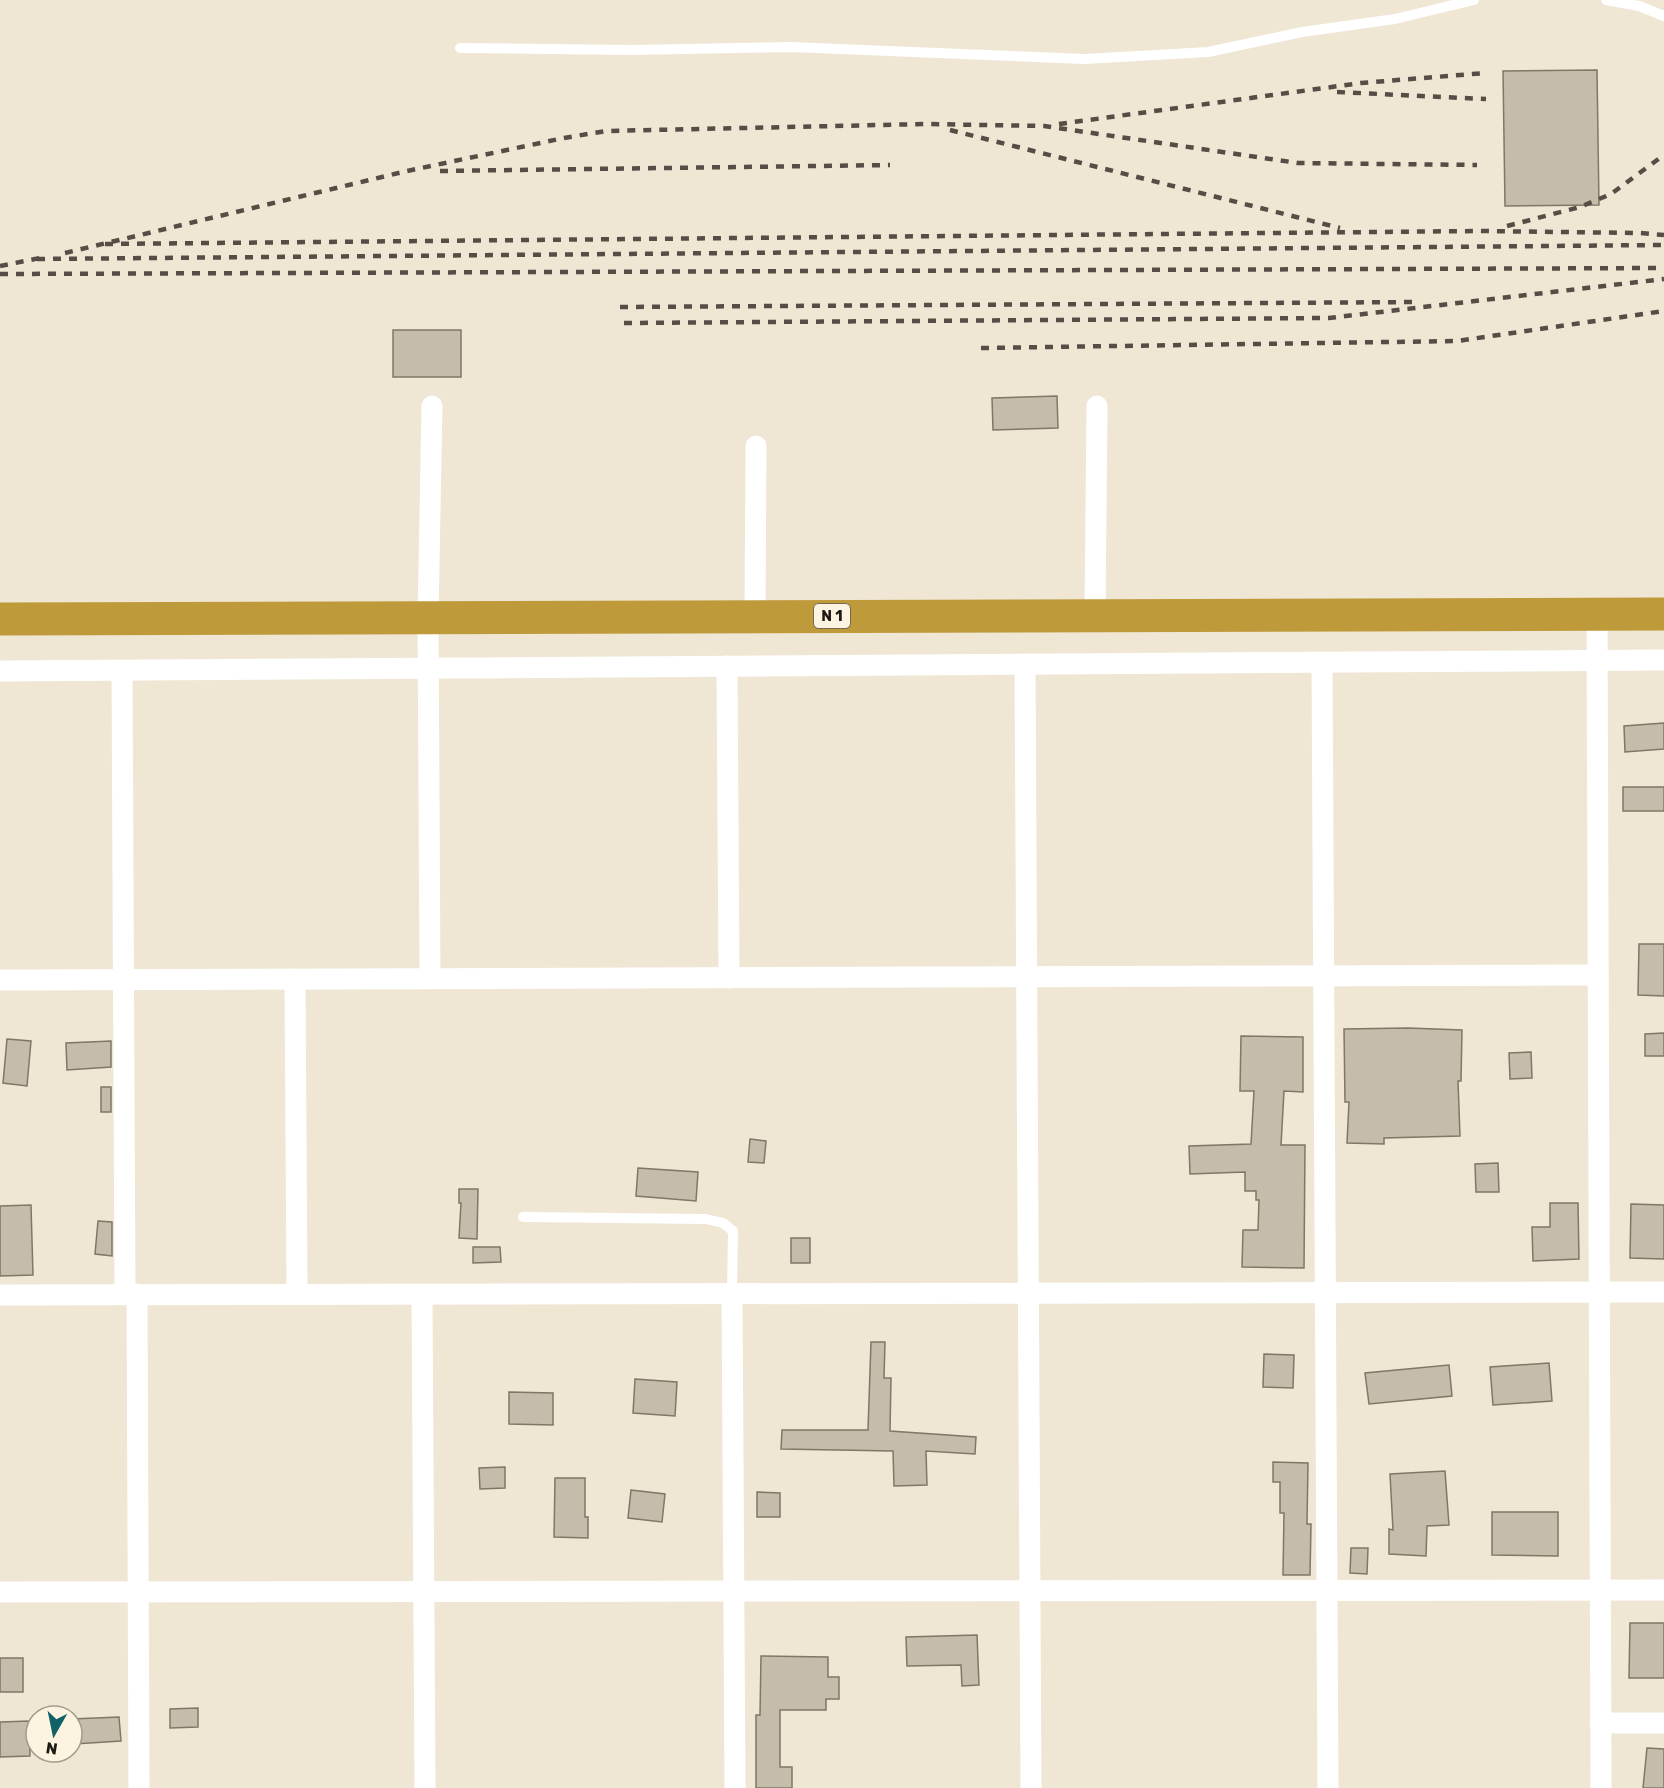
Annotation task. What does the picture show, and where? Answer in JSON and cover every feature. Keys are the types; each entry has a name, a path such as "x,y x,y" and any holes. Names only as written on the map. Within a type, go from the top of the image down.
{"highway":[{"name":"N 1","path":"0,619 1664,614"}],"street":[{"path":"430,978 428,618 432,406"},
{"path":"1095,616 1097,406"},
{"path":"755,617 756,446"},
{"path":"1596,614 1601,1788"},
{"path":"0,671 1664,660"},
{"path":"1322,662 1328,1788"},
{"path":"1026,664 1031,1788"},
{"path":"727,666 729,978"},
{"path":"122,670 123,979 139,1592 140,1788"},
{"path":"0,980 1598,975"},
{"path":"295,979 297,1294"},
{"path":"0,1294 1664,1292"},
{"path":"732,1293 735,1788"},
{"path":"422,1294 425,1788"},
{"path":"0,1592 1664,1590"},
{"path":"1600,1723 1664,1723"}],"lane":[{"path":"460,48 631,50 790,47 1085,59 1208,52 1302,32 1395,19 1474,0"},
{"path":"1606,0 1639,6 1664,16"},
{"path":"523,1216 706,1220 723,1223 733,1231 732,1293"}],"building":[{"path":"1597,70 1599,205 1505,206 1503,71"},
{"path":"393,330 461,330 461,377 393,377"},
{"path":"1057,396 1058,428 993,430 992,398"},
{"path":"1664,723 1664,749 1625,752 1624,726"},
{"path":"1623,787 1664,787 1664,811 1623,811"},
{"path":"1639,944 1664,944 1664,996 1638,995"},
{"path":"1344,1029 1462,1030 1461,1081 1458,1081 1460,1136 1384,1138 1384,1144 1347,1143 1349,1102 1345,1102"},
{"path":"1664,1033 1664,1056 1645,1056 1645,1034"},
{"path":"1241,1036 1303,1037 1303,1092 1284,1091 1281,1145 1305,1145 1304,1268 1242,1267 1243,1230 1258,1230 1259,1200 1256,1200 1256,1191 1245,1191 1245,1172 1190,1174 1189,1146 1251,1144 1254,1091 1240,1091"},
{"path":"7,1039 31,1041 27,1086 3,1083"},
{"path":"111,1041 111,1067 67,1070 66,1043"},
{"path":"1531,1052 1532,1078 1510,1079 1509,1053"},
{"path":"101,1087 111,1087 111,1112 101,1112"},
{"path":"750,1139 766,1141 764,1163 748,1162"},
{"path":"1498,1163 1499,1192 1476,1192 1475,1164"},
{"path":"638,1168 698,1172 696,1201 636,1196"},
{"path":"459,1189 478,1189 477,1239 459,1238 461,1203 459,1203"},
{"path":"1550,1203 1578,1203 1579,1259 1533,1261 1532,1227 1550,1227"},
{"path":"1631,1204 1664,1205 1664,1259 1630,1258"},
{"path":"31,1205 33,1275 0,1276 0,1206"},
{"path":"98,1221 112,1222 112,1256 95,1254"},
{"path":"791,1238 810,1238 810,1263 791,1263"},
{"path":"473,1247 500,1247 501,1262 473,1263"},
{"path":"871,1342 885,1342 884,1378 891,1378 890,1431 976,1437 975,1454 926,1451 927,1485 894,1486 893,1451 781,1449 782,1430 868,1430"},
{"path":"1264,1354 1294,1355 1293,1388 1263,1387"},
{"path":"1549,1363 1552,1401 1493,1405 1490,1367"},
{"path":"1449,1365 1452,1396 1369,1404 1365,1373"},
{"path":"635,1379 677,1382 675,1416 633,1413"},
{"path":"509,1392 553,1393 553,1425 509,1424"},
{"path":"1273,1462 1308,1463 1307,1524 1311,1524 1310,1575 1283,1575 1284,1513 1280,1513 1280,1482 1273,1482"},
{"path":"505,1467 505,1488 480,1489 479,1468"},
{"path":"1445,1471 1449,1525 1427,1526 1426,1556 1389,1554 1389,1529 1393,1530 1390,1474"},
{"path":"555,1478 585,1478 585,1517 588,1517 588,1538 554,1537"},
{"path":"631,1490 665,1494 662,1522 628,1518"},
{"path":"757,1492 780,1493 780,1517 757,1517"},
{"path":"1492,1512 1558,1512 1558,1556 1492,1555"},
{"path":"1351,1548 1368,1548 1367,1574 1350,1573"},
{"path":"1630,1623 1664,1623 1664,1678 1629,1678"},
{"path":"977,1635 979,1685 962,1686 961,1665 907,1666 906,1637"},
{"path":"761,1656 828,1657 828,1677 839,1677 839,1699 826,1699 826,1710 780,1710 780,1767 792,1767 792,1788 756,1788 756,1715 760,1715"},
{"path":"0,1658 23,1658 23,1692 0,1692"},
{"path":"198,1708 198,1727 170,1728 170,1709"},
{"path":"119,1717 121,1741 84,1743 84,1718"},
{"path":"24,1721 24,1756 0,1757 0,1722"},
{"path":"1647,1748 1664,1749 1664,1788 1643,1788"}],"railway":[{"path":"1059,124 1361,83 1485,73"},
{"path":"1337,92 1486,99"},
{"path":"65,253 407,171 606,131 926,124 1044,126 1298,163 1477,165"},
{"path":"950,130 1340,228"},
{"path":"1507,226 1580,207 1611,194 1664,155"},
{"path":"440,171 890,165"},
{"path":"105,244 1480,231 1664,235"},
{"path":"37,259 1664,245"},
{"path":"0,266 45,257"},
{"path":"0,274 1664,268"},
{"path":"624,323 1329,318 1664,279"},
{"path":"620,307 1416,302"},
{"path":"981,348 1457,341 1664,311"}]}
